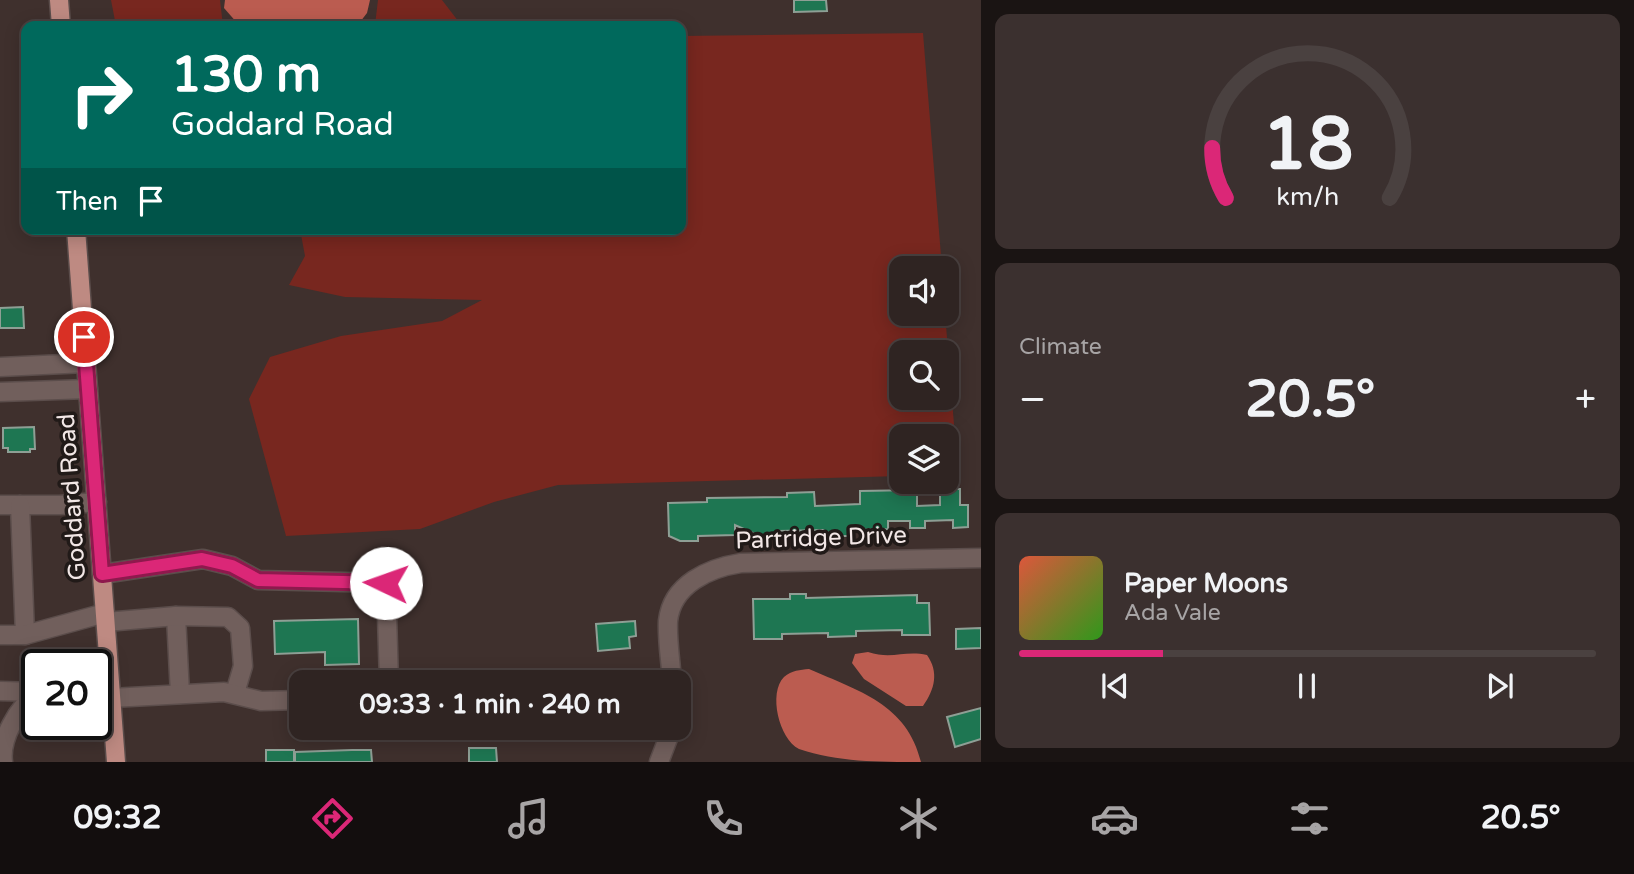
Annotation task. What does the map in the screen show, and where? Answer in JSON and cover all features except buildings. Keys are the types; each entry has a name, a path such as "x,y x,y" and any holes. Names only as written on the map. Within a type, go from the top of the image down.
{"main road":[{"path":"59,0 61,21"},
{"name":"Goddard Road","path":"76,235 105,649"},
{"name":"Goddard Road","path":"112,734 116,762"}],"street":[{"path":"0,367 86,363"},
{"path":"0,392 88,389"},
{"path":"0,505 97,502"},
{"path":"20,505 25,635"},
{"name":"Partridge Drive","path":"671,670 668,620 691,581 711,569 741,563 981,558"},
{"path":"102,574 202,559 232,566 258,580 386,583 389,670"},
{"path":"176,617 180,694"},
{"path":"0,635 25,635 105,618 228,617 240,628 243,666 235,693"},
{"path":"0,691 21,692"},
{"path":"112,692 235,693 261,701 289,700"},
{"path":"3,762 1,750 21,711"},
{"path":"659,762 667,740"}],"shaded area":[{"path":"111,0 220,0 222,21 115,21"},
{"path":"225,0 370,0 367,13 361,21 235,21 224,8"},
{"path":"378,0 442,0 458,21 375,21"},
{"path":"923,33 941,256 889,256 889,326 946,326 947,340 889,340 889,410 953,410 954,424 889,424 889,476 558,485 494,502 420,529 286,536 249,399 270,357 341,336 442,321 482,300 345,297 289,285 305,256 301,235 686,235 686,36"},
{"path":"868,652 884,655 927,655 933,668 934,680 923,706 906,706 864,679 852,663 855,654"},
{"path":"809,669 863,693 893,713 905,726 921,762 843,759 799,749 792,744 778,715 776,704 779,684 787,675"}],"route":[{"path":"84,337 102,574 202,559 232,566 258,580 386,583"}]}
